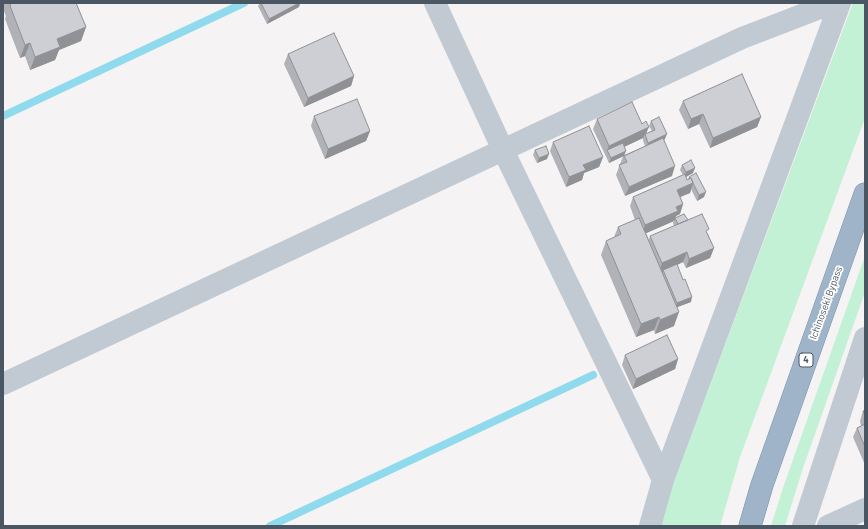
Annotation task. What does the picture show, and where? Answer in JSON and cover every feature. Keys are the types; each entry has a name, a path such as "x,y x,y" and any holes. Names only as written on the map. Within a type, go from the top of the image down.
{"highway":[{"name":"Ichinoseki Bypass","path":"750,526 762,485 865,194"}],"street":[{"path":"435,3 503,150 662,480"},
{"path":"3,384 742,38 833,3"},
{"path":"650,526 662,480 840,3"},
{"path":"803,526 865,338"},
{"path":"828,526 865,509"}],"green space":[{"path":"853,3 865,3 865,118 740,457 720,526 660,526 664,508"},
{"path":"865,256 865,292 802,471 785,526 771,526 784,485"}],"building":[{"path":"11,3 76,3 86,27 57,39 60,47 35,57 30,43 25,45 10,6"},
{"path":"261,3 299,3 269,19"},
{"path":"334,33 354,76 308,98 288,54"},
{"path":"742,74 761,117 713,138 703,114 691,119 683,101"},
{"path":"357,99 370,131 328,149 314,116"},
{"path":"632,102 642,124 646,121 649,127 609,146 597,119"},
{"path":"659,117 667,134 648,143 645,134 655,130 651,121"},
{"path":"589,126 603,157 583,165 586,170 569,177 553,142"},
{"path":"663,138 675,166 629,187 619,165 627,162 624,156"},
{"path":"623,143 626,151 611,158 607,150"},
{"path":"546,146 549,154 539,158 535,150"},
{"path":"691,160 695,168 686,172 682,165"},
{"path":"696,173 706,192 699,195 691,178 689,177"},
{"path":"685,174 687,180 691,178 693,183 677,190 683,204 676,207 678,211 645,225 633,197"},
{"path":"684,214 688,220 678,224 675,218"},
{"path":"702,214 709,229 706,231 714,248 689,259 687,252 662,263 650,236"},
{"path":"639,218 679,312 660,320 659,317 641,324 606,241 621,234 618,227"},
{"path":"677,264 692,297 677,303 663,270"},
{"path":"667,335 678,359 636,379 625,355"},
{"path":"865,424 865,447 857,428"}],"waterway":[{"path":"3,116 244,3"},
{"path":"270,526 593,375"}]}
